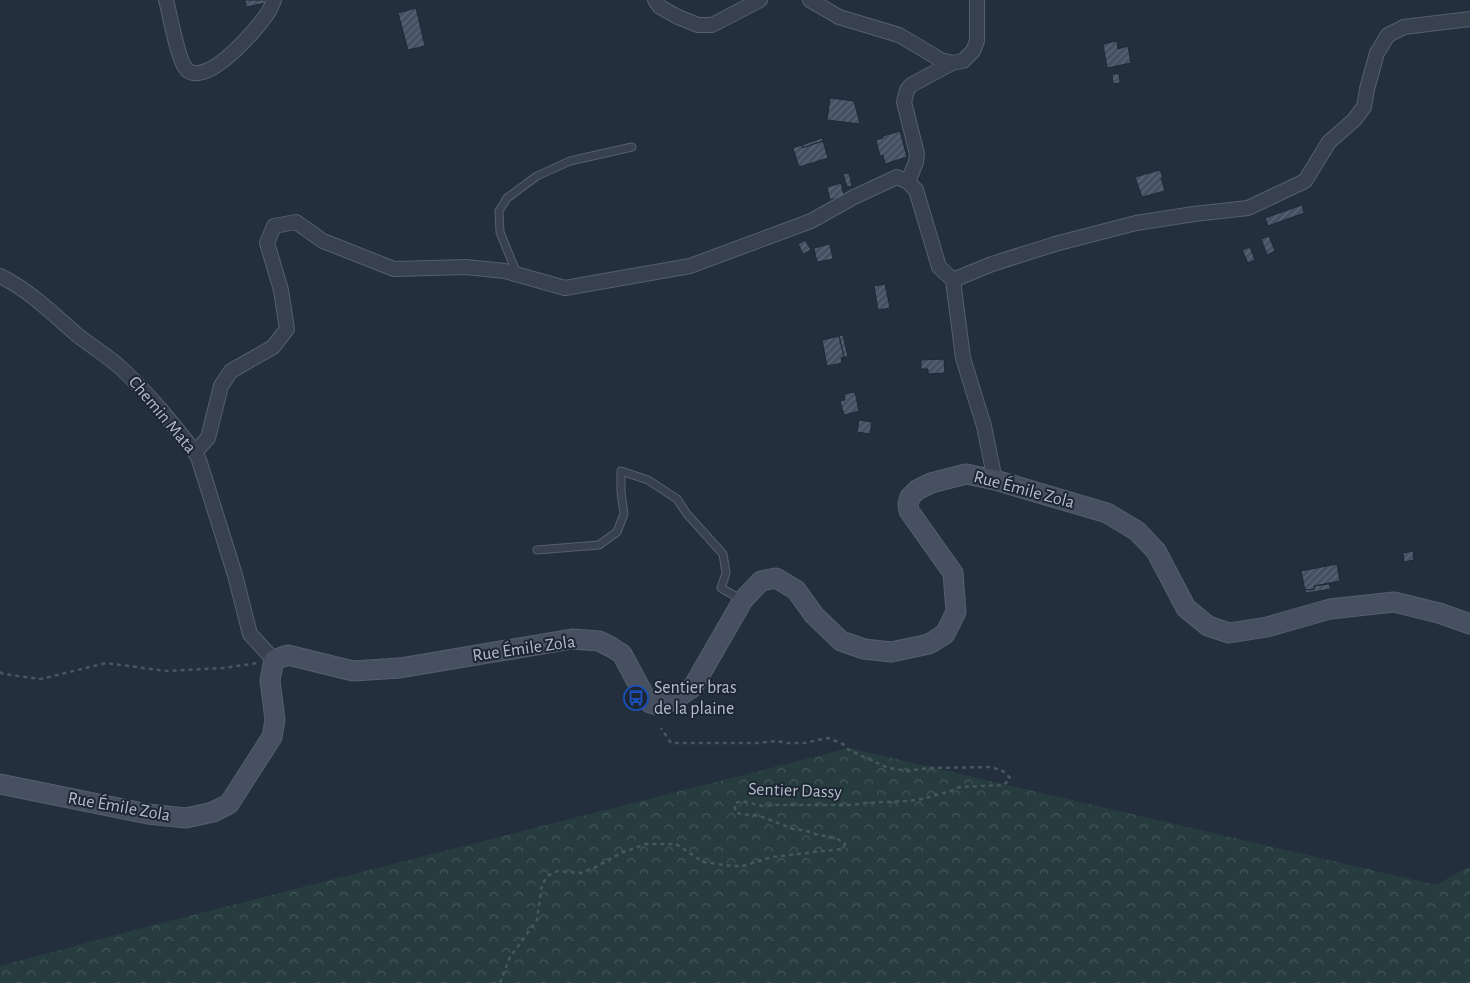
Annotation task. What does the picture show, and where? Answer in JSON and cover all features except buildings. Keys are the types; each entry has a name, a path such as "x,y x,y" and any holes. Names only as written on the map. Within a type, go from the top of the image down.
{"main road":[{"name":"Rue Émile Zola","path":"0,784 148,814 186,818 214,812 229,804 272,737 276,720 270,680 274,660 288,655 353,671 400,668 572,639 599,641 622,654 644,695 650,702 658,706 672,701 693,687 743,600 761,581 776,578 796,590 814,615 841,641 864,649 891,652 929,644 945,634 956,612 953,574 909,511 908,504 910,497 917,490 931,483 966,474 995,480 1107,513 1137,531 1156,551 1186,608 1208,626 1229,633 1267,627 1330,609 1394,602 1440,613 1470,624"}],"street":[{"path":"166,0 181,60 186,69 193,73 201,74 229,56 250,36 268,13 274,0"},
{"path":"655,0 660,6 678,17 698,25 712,25 760,0"},
{"path":"810,0 839,17 899,35 941,60 952,63"},
{"path":"908,182 917,154 904,102 905,95 911,85 952,63 963,61 973,51 977,41 977,0"},
{"path":"953,280 1019,255 1136,223 1248,208 1306,181 1329,142 1354,120 1364,106 1377,53 1388,35 1404,27 1470,19"},
{"path":"195,452 208,438 221,386 231,371 273,347 287,329 281,290 267,243 274,226 296,222 323,240 394,269 466,267 505,271 565,288 690,266 811,221 854,197 897,177 908,182 916,190 939,267 953,280 963,358 984,426 995,480"},
{"name":"Chemin Mata","path":"0,276 32,296 81,338 121,368 162,410 195,452 235,575 250,634 274,660"}],"lane":[{"path":"517,275 500,232 499,211 507,198 537,176 570,161 632,147"},
{"path":"538,550 599,545 617,532 624,514 621,471 648,480 677,499 687,514 723,554 726,573 721,588 743,600"}],"path":[{"path":"0,672 41,680 106,663 166,672 223,668 274,660"},
{"name":"Sentier Dassy","path":"500,983 510,957 537,920 542,884 549,875 558,871 581,873 621,853 646,844 676,844 703,862 732,866 743,866 772,857 842,850 845,844 838,839 793,829 760,816 740,814 735,811 735,803 742,801 762,806 822,804 836,806 906,801 922,799 960,787 1004,785 1010,778 1003,771 991,767 928,768 908,771 888,768 828,738 804,743 776,741 671,744 661,728"}],"green space":[{"path":"849,748 1436,885 1470,866 1470,983 0,983 0,966 138,929"}],"place":[{"name":"Sentier bras de la plaine","path":"636,698"}]}
